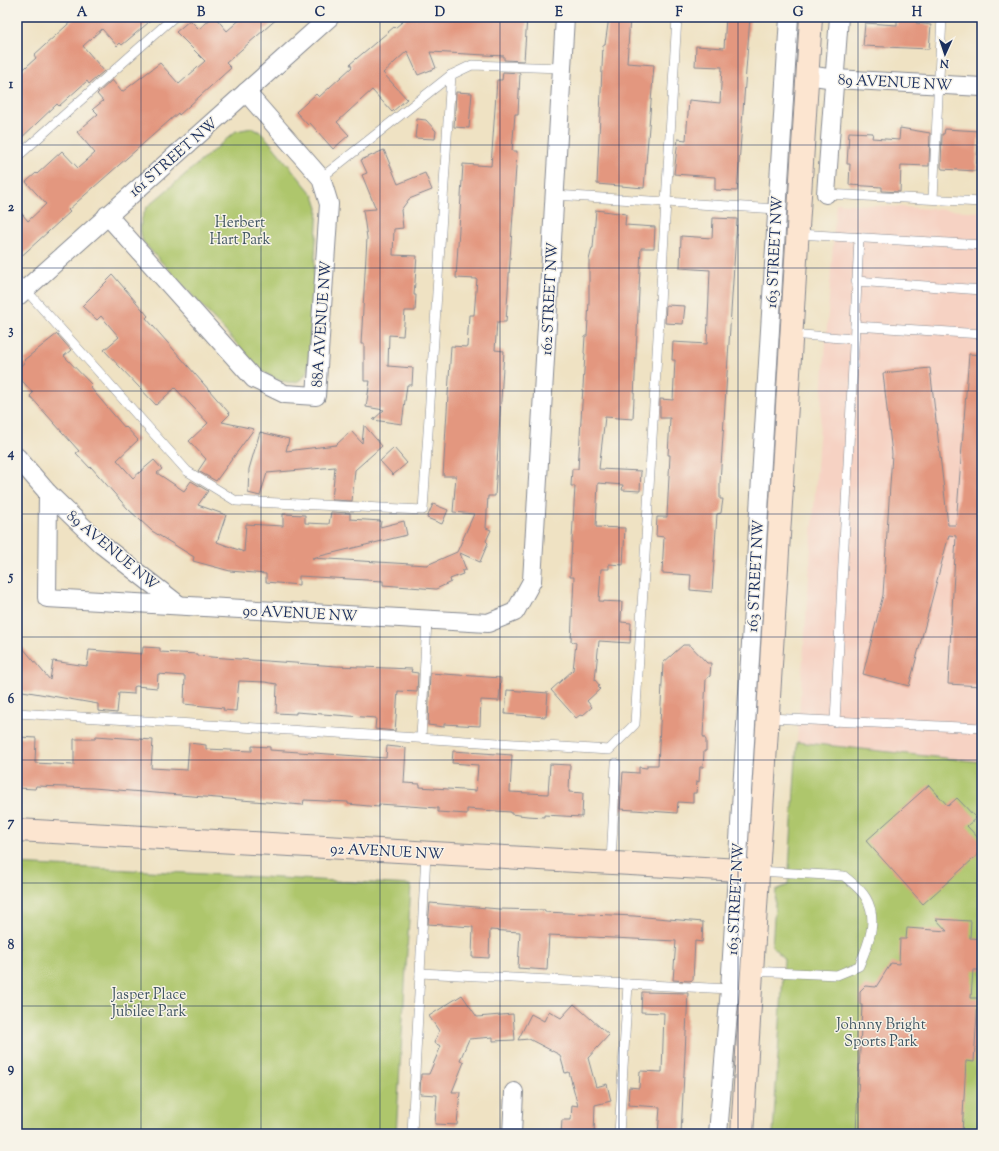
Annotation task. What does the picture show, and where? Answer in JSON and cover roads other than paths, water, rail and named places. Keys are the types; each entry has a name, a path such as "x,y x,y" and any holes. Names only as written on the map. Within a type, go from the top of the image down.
{"main road":[{"name":"163 STREET NW","path":"742,1134 752,971 748,871 767,718 811,17"},
{"name":"92 AVENUE NW","path":"17,830 748,871"}],"street":[{"name":"161 STREET NW","path":"20,289 107,215 330,17"},
{"name":"162 STREET NW","path":"532,581 565,17"},
{"name":"163 STREET NW","path":"718,1134 730,989 748,871 777,209 788,17"},
{"path":"826,194 839,17"},
{"name":"89 AVENUE NW","path":"807,76 835,79 982,87"},
{"name":"88A AVENUE NW","path":"107,215 254,379 286,394 316,396 329,204 321,178 246,92"},
{"name":"89 AVENUE NW","path":"17,457 48,493 102,545 179,605"},
{"name":"89 AVENUE NW","path":"47,598 48,493"},
{"name":"90 AVENUE NW","path":"47,598 488,623 515,612 532,581"},
{"path":"512,1134 514,1092"}],"lane":[{"path":"17,157 174,17"},
{"path":"17,713 609,750 636,724 677,17"},
{"path":"933,198 942,17"},
{"path":"321,178 451,74 472,65 562,68"},
{"path":"20,289 187,471 236,501 423,510 451,74"},
{"path":"826,194 933,198 982,202"},
{"path":"554,195 777,209"},
{"path":"797,234 982,245"},
{"path":"834,722 859,238"},
{"path":"856,280 982,290"},
{"path":"855,326 982,334"},
{"path":"790,334 854,339"},
{"path":"421,738 427,620"},
{"path":"767,718 982,728"},
{"path":"611,864 616,762"},
{"path":"412,1134 426,853"},
{"path":"748,871 844,876 865,896 872,909 871,939 859,966 837,975 752,971"},
{"path":"420,973 730,989"},
{"path":"619,1134 628,984"}],"park label":[{"name":"Herbert Hart Park","path":"240,230"},
{"name":"Jasper Place Jubilee Park","path":"149,1002"},
{"name":"Johnny Bright Sports Park","path":"881,1032"}]}
